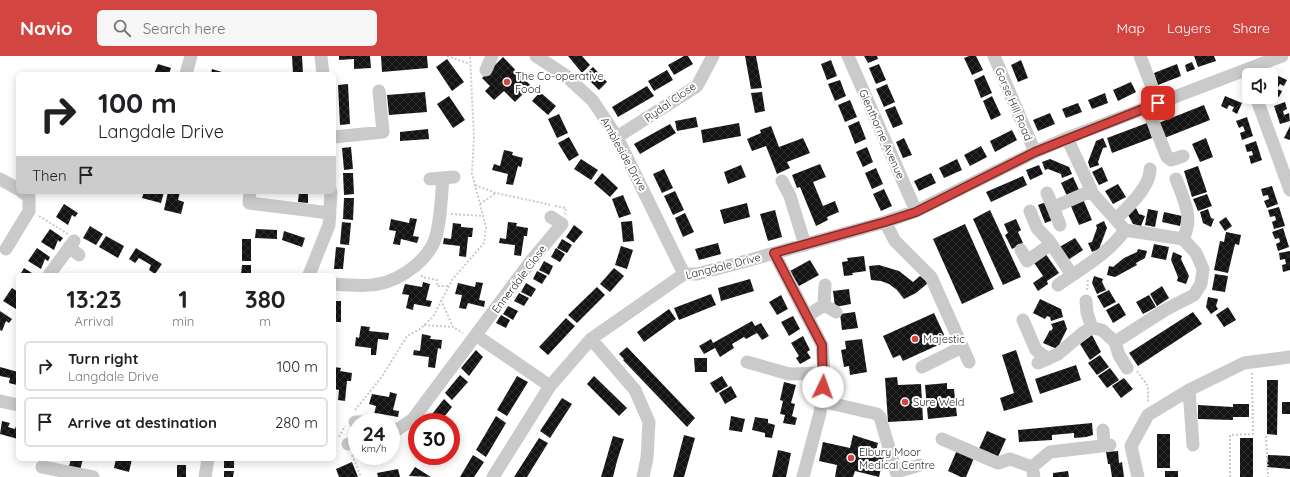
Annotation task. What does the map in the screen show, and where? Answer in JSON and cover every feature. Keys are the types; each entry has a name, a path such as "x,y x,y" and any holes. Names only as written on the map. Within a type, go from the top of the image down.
{"street":[{"path":"187,72 191,56"},
{"path":"321,56 323,72"},
{"path":"486,70 492,56"},
{"name":"Ambleside Drive","path":"536,56 565,75 593,101 617,137 684,274"},
{"name":"Rydal Close","path":"617,137 697,86 713,56"},
{"name":"Glenthorne Avenue","path":"848,56 916,212"},
{"name":"Gorse Hill Road","path":"994,56 1035,152"},
{"path":"1140,56 1167,157 1171,160 1183,156"},
{"name":"Langdale Drive","path":"1253,68 1259,60 1282,56"},
{"name":"Langdale Drive","path":"493,477 550,386 591,339 684,274 697,274 916,212 1035,152 1067,138 1153,105 1242,76"},
{"path":"336,137 383,132 379,92"},
{"path":"1259,104 1286,164 1290,190"},
{"path":"1067,138 1091,191 1126,230 1183,239 1196,254 1203,269 1201,284 1194,295 1165,310 1115,342"},
{"path":"1116,219 1137,197 1150,176 1150,169"},
{"path":"336,284 366,286 384,283 401,277 422,260 434,242 442,178"},
{"path":"0,179 16,188"},
{"path":"1176,179 1188,209 1188,229 1183,239"},
{"path":"782,181 790,196 805,244"},
{"path":"1054,207 1091,191"},
{"path":"1047,193 1060,224"},
{"path":"6,249 29,211 29,196 26,194"},
{"path":"250,194 249,203 330,213"},
{"path":"311,273 330,225 331,194"},
{"path":"1030,212 1037,228 1051,244 1072,275"},
{"path":"551,217 562,224"},
{"path":"885,222 895,241 931,277 969,362"},
{"name":"Ennerdale Close","path":"400,428 413,419 476,338 531,261 562,224"},
{"path":"1058,285 1115,244 1126,230"},
{"path":"1021,250 1027,261 1051,244"},
{"path":"51,273 74,248"},
{"path":"774,253 822,345 824,374 820,414 802,477"},
{"path":"824,305 825,285"},
{"path":"1086,301 1087,313 1092,328"},
{"path":"807,316 824,305"},
{"path":"824,305 836,312"},
{"path":"1024,320 1036,350 1043,361 1058,354 1084,332 1092,328 1102,330 1115,342 1119,356 1127,368"},
{"path":"476,338 550,386"},
{"path":"591,339 635,390 649,422 647,458 643,477"},
{"path":"922,367 962,347"},
{"path":"1138,477 1131,446 1148,415 1189,390 1244,364 1290,356"},
{"path":"747,362 789,374 824,374"},
{"path":"1189,390 1194,445"},
{"path":"0,401 16,405"},
{"path":"821,401 877,414 880,417 896,472 920,465"},
{"path":"942,439 998,463 1010,459 1033,472 1050,452 1107,446 1103,430"},
{"path":"205,477 208,461"},
{"path":"42,468 93,477"}],"path":[{"path":"447,56 470,64"},
{"path":"358,413 407,336 433,317 452,280 484,243 486,227 472,174 474,137 470,56"},
{"path":"475,185 496,193 566,208 562,224"},
{"path":"480,204 496,193"},
{"path":"29,211 73,237 74,248"},
{"path":"438,218 484,216"},
{"path":"422,260 425,263 422,277 437,280 437,286 449,286"},
{"path":"1086,301 1088,280 1092,262"},
{"path":"442,300 453,327"},
{"path":"424,325 453,327 476,338"},
{"path":"1230,477 1230,435 1253,434 1252,362"},
{"path":"1127,368 1136,369 1148,386 1148,415"},
{"path":"348,426 338,436 348,441"},
{"path":"1266,436 1268,477"},
{"path":"358,465 361,477"}],"building":[{"path":"292,56 302,56 303,72 293,72"},
{"path":"339,56 370,56 371,68 354,69 354,59 339,60"},
{"path":"381,56 427,56 428,68 382,72"},
{"path":"568,56 582,56 590,65 582,73"},
{"path":"684,56 688,56 693,64 674,75 668,65"},
{"path":"745,56 756,56 762,88 751,89"},
{"path":"864,56 877,56 878,59 868,63"},
{"path":"976,56 983,70 972,75 964,58"},
{"path":"1194,56 1214,56 1216,61 1198,67"},
{"name":"The Co-operative Food","path":"503,57 531,86 515,102 504,91 494,100 485,91 490,86 482,78"},
{"path":"447,59 464,82 452,91 436,67"},
{"path":"831,60 837,76 827,80 821,64"},
{"path":"1021,60 1028,78 1018,82 1011,65"},
{"path":"1192,62 1195,69 1187,72 1185,65"},
{"path":"158,64 171,68 170,72 155,72"},
{"path":"879,64 886,80 876,84 869,68"},
{"path":"1177,64 1181,76 1158,85 1154,73"},
{"path":"593,67 607,82 599,90 584,75"},
{"path":"212,69 222,72 211,72"},
{"path":"667,70 673,80 654,91 648,81"},
{"path":"984,75 992,93 981,98 974,80"},
{"path":"1278,76 1287,80 1284,86 1280,84 1278,87"},
{"path":"840,80 846,96 835,101 828,84"},
{"path":"1131,82 1136,92 1118,101 1113,90"},
{"path":"348,84 350,124 340,125 338,85"},
{"path":"887,84 895,102 884,107 876,89"},
{"path":"647,86 654,96 618,117 612,107"},
{"path":"1278,89 1282,91 1278,97"},
{"path":"425,92 427,112 389,115 387,95"},
{"path":"540,92 556,106 548,115 532,101"},
{"path":"762,92 765,111 755,113 751,93"},
{"path":"1105,93 1108,103 1092,109 1088,100"},
{"path":"449,96 465,120 453,128 437,104"},
{"path":"992,96 1001,115 991,120 983,101"},
{"path":"1225,96 1242,103 1237,114 1232,111 1234,107 1229,105 1227,109 1221,106"},
{"path":"850,100 857,117 845,122 838,105"},
{"path":"1285,102 1287,109 1283,111 1284,115 1289,113 1290,121 1280,124 1274,106"},
{"path":"1078,103 1082,112 1066,118 1062,109"},
{"path":"1204,105 1210,120 1162,139 1156,124"},
{"path":"895,106 903,124 893,128 885,110"},
{"path":"1050,113 1055,124 1038,131 1033,120"},
{"path":"559,114 568,133 557,138 548,119"},
{"path":"696,117 698,127 677,131 675,121"},
{"path":"1247,117 1253,136 1242,140 1240,133 1245,131 1243,126 1239,128 1236,121"},
{"path":"859,121 866,139 855,144 848,126"},
{"path":"739,123 741,136 703,143 701,130"},
{"path":"1147,123 1152,138 1112,153 1107,138"},
{"path":"670,124 676,133 640,154 634,144"},
{"path":"771,126 779,147 803,138 810,153 787,162 790,168 777,174 766,146 752,151 747,139 761,133 760,130"},
{"path":"1290,126 1290,140 1284,138"},
{"path":"428,129 429,139 400,141 400,132"},
{"path":"1012,130 1017,140 995,152 990,141"},
{"path":"569,137 579,155 569,161 558,143"},
{"path":"904,138 912,155 903,158 896,142"},
{"path":"1103,138 1107,147 1103,148 1098,162 1099,165 1090,168 1088,162 1096,141"},
{"path":"1206,138 1213,157 1200,162 1192,144"},
{"path":"1256,141 1262,160 1251,164 1249,156 1253,155 1252,151 1247,152 1245,145"},
{"path":"981,146 987,157 970,166 964,155"},
{"path":"351,147 353,169 344,170 342,148"},
{"path":"867,147 873,162 863,167 856,152"},
{"path":"504,150 513,152 512,155 523,158 521,167 518,166 513,185 506,184 508,174 492,170 494,164 500,166"},
{"path":"581,159 598,170 591,180 574,169"},
{"path":"957,159 962,170 944,178 939,168"},
{"path":"1050,159 1069,167 1072,174 1062,178 1061,174 1048,169 1045,170 1042,162"},
{"path":"820,164 826,177 813,182 823,206 835,201 839,212 827,217 828,220 816,226 800,187 797,188 792,175"},
{"path":"741,165 746,177 728,184 724,172"},
{"path":"1039,165 1043,174 1030,180 1026,170"},
{"path":"1198,166 1207,192 1192,197 1184,171"},
{"path":"1102,167 1108,181 1099,185 1092,172"},
{"path":"876,168 883,184 872,189 865,173"},
{"path":"664,169 673,188 662,193 653,174"},
{"path":"343,173 353,173 354,194 344,195"},
{"path":"602,173 618,188 610,197 594,183"},
{"path":"931,173 936,183 919,191 914,181"},
{"path":"1023,176 1027,185 991,202 986,192"},
{"path":"1073,177 1080,192 1068,198 1061,183"},
{"path":"1118,184 1126,197 1113,204 1105,191"},
{"path":"1272,186 1278,204 1267,208 1264,201 1269,199 1268,195 1263,196 1261,189"},
{"path":"884,189 892,206 881,211 873,194"},
{"path":"675,191 684,210 673,215 664,196"},
{"path":"143,194 163,194 161,203 142,198"},
{"path":"168,194 180,194 178,200 184,202 181,214 164,210"},
{"path":"299,194 308,194 308,203 298,202"},
{"path":"1207,194 1212,206 1198,211 1193,199"},
{"path":"623,195 631,214 619,218 612,199"},
{"path":"344,198 354,198 353,220 343,219"},
{"path":"1083,199 1092,220 1079,225 1070,204"},
{"path":"1046,202 1053,220 1045,223 1038,205"},
{"path":"747,203 750,217 724,224 720,210"},
{"path":"64,204 78,213 75,217 72,215 68,225 56,217"},
{"path":"1279,207 1285,226 1274,229 1272,222 1276,220 1275,216 1270,217 1268,210"},
{"path":"1136,208 1139,214 1145,216 1141,226 1133,224 1127,213"},
{"path":"1148,209 1158,211 1155,227 1145,225"},
{"path":"1208,209 1211,218 1214,219 1211,227 1203,223 1200,212"},
{"path":"775,210 782,237 768,241 760,214"},
{"path":"990,210 1021,277 1003,285 973,219"},
{"path":"1164,212 1182,216 1180,226 1162,222"},
{"path":"685,213 694,232 683,237 675,218"},
{"path":"1226,217 1232,226 1225,231 1219,222"},
{"path":"410,218 417,219 413,236 419,237 417,243 401,239 400,245 393,244 396,231 389,230 391,219 409,223"},
{"path":"1016,219 1021,230 1018,232 1023,243 1012,249 1005,235 1008,233 1004,224"},
{"path":"632,221 634,241 623,242 621,222"},
{"path":"1104,221 1107,228 1099,249 1092,252 1088,243 1092,242 1097,228 1096,225"},
{"path":"342,222 351,223 349,245 340,244"},
{"path":"508,222 517,223 516,226 528,228 527,236 524,236 521,256 514,255 515,245 499,243 500,238 506,239"},
{"path":"453,223 461,224 461,227 473,228 472,237 468,237 466,257 459,256 460,246 443,244 444,238 451,239"},
{"path":"965,224 994,289 962,304 933,239"},
{"path":"574,225 583,232 574,243 566,237"},
{"path":"90,226 103,234 96,245 83,238"},
{"path":"1283,228 1289,247 1278,251 1276,244 1280,242 1279,238 1275,239 1272,232"},
{"path":"50,229 63,238 60,242 58,240 54,250 41,242"},
{"path":"256,229 277,230 277,239 255,238"},
{"path":"284,231 305,238 302,247 282,240"},
{"path":"1226,232 1241,235 1239,245 1235,244 1228,273 1214,270 1220,241 1224,242"},
{"path":"106,236 124,246 118,258 99,247"},
{"path":"1075,238 1083,250 1065,262 1056,249"},
{"path":"242,239 251,239 251,261 242,261"},
{"path":"562,239 572,245 567,253 557,248"},
{"path":"718,243 721,254 699,260 695,249"},
{"path":"1154,244 1169,247 1166,260 1151,257"},
{"path":"621,246 633,250 627,269 615,265"},
{"path":"336,247 345,248 343,269 334,269"},
{"path":"37,248 50,257 48,261 45,259 41,269 28,261"},
{"path":"136,248 162,264 156,273 154,273 149,270 151,265 139,258 135,263 129,259"},
{"path":"556,248 565,254 560,262 551,257"},
{"path":"1138,249 1147,251 1145,258 1136,263 1137,265 1115,277 1107,275 1109,266 1113,267 1124,258 1137,252"},
{"path":"1290,251 1290,270 1283,272 1282,265 1286,264 1285,259 1280,260 1279,253"},
{"path":"1173,252 1182,256 1181,259 1189,276 1186,284 1177,281 1178,277 1171,260"},
{"path":"1045,253 1059,273 1047,281 1048,284 1038,291 1033,283 1043,276 1033,261"},
{"path":"864,256 866,271 844,276 842,262 848,261 847,258"},
{"path":"810,260 819,275 799,286 790,271"},
{"path":"544,261 553,266 549,275 539,270"},
{"path":"242,265 251,265 251,273 241,273"},
{"path":"879,265 899,271 913,282 920,276 928,283 916,293 904,299 897,290 889,284 871,280 869,266"},
{"path":"24,268 32,273 21,273"},
{"path":"614,268 624,276 610,292 600,284"},
{"path":"537,271 547,276 542,284 533,279"},
{"path":"1215,274 1228,276 1225,292 1212,290"},
{"path":"1094,276 1103,279 1102,282 1106,290 1097,294 1092,283"},
{"path":"750,279 754,291 721,301 718,288"},
{"path":"423,282 430,284 426,300 432,301 430,307 414,304 413,310 406,308 409,295 402,294 405,284 422,287"},
{"path":"476,282 483,283 479,300 485,301 484,307 468,303 466,309 459,308 462,295 455,294 458,283 475,287"},
{"path":"526,283 536,289 531,297 521,292"},
{"path":"1162,286 1169,298 1157,306 1150,294"},
{"path":"597,287 605,295 577,323 568,315"},
{"path":"12,288 16,291 16,309 3,301"},
{"path":"849,289 851,304 835,307 833,291"},
{"path":"1109,290 1116,302 1104,308 1097,296"},
{"path":"519,293 529,298 524,306 514,301"},
{"path":"711,294 716,305 679,320 674,308"},
{"path":"781,295 788,309 777,315 769,302"},
{"path":"1149,295 1156,307 1143,314 1136,302"},
{"path":"1208,297 1218,299 1216,306 1218,309 1211,314 1206,307"},
{"path":"1040,299 1061,309 1063,317 1051,321 1050,317 1047,316 1045,319 1033,313"},
{"path":"336,301 341,301 341,322 336,322"},
{"path":"1119,303 1126,315 1113,323 1106,310"},
{"path":"508,306 518,311 513,320 503,314"},
{"path":"1228,307 1236,320 1224,327 1216,315"},
{"path":"669,309 676,319 644,342 637,332"},
{"path":"0,311 12,319 9,323 6,321 2,331 0,330"},
{"path":"855,312 858,328 842,330 840,314"},
{"path":"1193,312 1202,324 1138,366 1129,353"},
{"name":"Majestic","path":"934,313 947,341 903,361 900,355 893,358 883,336"},
{"path":"501,315 510,320 506,328 496,323"},
{"path":"793,316 800,329 789,336 781,322"},
{"path":"566,318 575,326 548,355 539,347"},
{"path":"1064,320 1067,329 1057,349 1043,343 1050,330 1051,331 1053,328 1051,324"},
{"path":"752,321 755,326 761,323 769,336 762,340 757,333 746,339 744,337 732,344 734,348 720,357 715,348 704,354 699,346 711,339 713,343"},
{"path":"361,326 370,327 369,331 389,333 388,340 378,339 376,355 371,355 371,348 355,346 356,337 359,338"},
{"path":"422,334 431,336 430,339 442,340 441,349 438,348 435,368 428,367 429,357 413,355 414,350 420,351"},
{"path":"1092,335 1101,352 1090,360 1080,344"},
{"path":"803,336 810,350 807,352 811,358 800,364 796,358 799,356 791,343"},
{"path":"862,339 867,372 850,375 849,366 844,367 841,350 846,349 845,341"},
{"path":"627,347 695,418 687,427 623,360 624,359 619,354"},
{"path":"476,350 483,357 469,376 461,368"},
{"path":"1016,350 1033,402 1004,411 1000,398 1014,393 1002,355"},
{"path":"1100,355 1109,367 1097,375 1088,363"},
{"path":"694,358 707,358 707,372 695,372"},
{"path":"1076,365 1081,380 1040,394 1035,379"},
{"path":"0,367 16,371 16,385 9,383 10,378 0,376"},
{"path":"336,367 341,368 340,371 352,373 351,381 347,381 345,401 338,400 339,390 336,389"},
{"path":"1110,368 1119,380 1107,388 1098,376"},
{"path":"460,375 468,382 452,400 445,393"},
{"path":"517,376 528,382 507,416 497,410"},
{"path":"594,376 627,408 619,416 587,384"},
{"path":"722,376 728,386 716,393 710,383"},
{"name":"Sure Weld","path":"897,377 898,385 921,384 923,420 888,422 885,378"},
{"path":"1124,378 1133,389 1121,398 1112,386"},
{"path":"1267,380 1278,380 1277,435 1267,434"},
{"path":"784,382 796,385 791,403 795,404 792,416 797,418 795,425 783,423 785,415 780,414 783,401 780,400"},
{"path":"947,383 947,389 954,389 957,416 928,419 925,385"},
{"path":"731,386 737,397 725,404 719,393"},
{"path":"390,392 397,394 393,410 399,411 399,413 374,413 376,406 369,404 372,394 389,397"},
{"path":"562,398 572,404 550,438 540,431"},
{"path":"444,399 452,407 447,413 433,413"},
{"path":"1282,402 1290,402 1290,414 1282,414"},
{"path":"1233,404 1249,404 1249,417 1233,417 1233,420 1198,419 1198,405 1233,407"},
{"path":"496,416 506,423 486,457 476,450"},
{"path":"731,416 745,419 742,432 729,430"},
{"path":"755,417 768,419 768,423 775,425 772,438 765,437 765,433 752,430"},
{"path":"2,421 10,423 8,427 15,429 16,426 16,438 0,434"},
{"path":"1092,423 1093,435 1086,437 1074,438 1074,433 1052,435 1052,440 1019,442 1018,430"},
{"path":"987,431 1006,439 997,459 978,451"},
{"path":"1157,434 1170,434 1170,468 1157,468"},
{"path":"684,435 695,438 684,477 673,477"},
{"name":"Elbury Moor Medical Centre","path":"853,435 878,443 875,454 884,456 879,477 855,471 853,477 835,477 837,465 819,461 823,442 850,448"},
{"path":"613,436 624,439 613,477 601,477"},
{"path":"539,438 548,443 527,477 514,477"},
{"path":"1240,438 1253,438 1253,477 1240,477"},
{"path":"778,450 791,453 786,477 772,477"},
{"path":"957,450 974,458 966,477 961,477 948,471"},
{"path":"1118,451 1119,463 1122,462 1124,477 1112,477 1106,452"},
{"path":"473,455 484,462 474,477 460,477"},
{"path":"1268,455 1290,456 1290,469 1267,467"},
{"path":"70,461 82,461 80,470 69,466"},
{"path":"116,461 132,461 129,472 114,468"},
{"path":"224,461 234,461 234,468 224,468"},
{"path":"348,464 348,465 353,465 358,477 339,477 336,469"},
{"path":"177,465 186,465 186,477 177,477"},
{"path":"415,467 431,477 409,476"},
{"path":"398,469 400,477 378,477 377,473"},
{"path":"224,471 234,471 233,477 224,477"},
{"path":"1068,471 1069,477 1053,477 1053,473"},
{"path":"1165,471 1178,471 1178,477 1165,477"}],"place":[{"name":"The Co-operative Food","path":"507,82"},
{"name":"Majestic","path":"915,339"},
{"name":"Sure Weld","path":"905,402"},
{"name":"Elbury Moor Medical Centre","path":"851,458"}],"route":[{"path":"823,387 824,374 822,345 774,253 916,212 1035,152 1158,103"}]}
